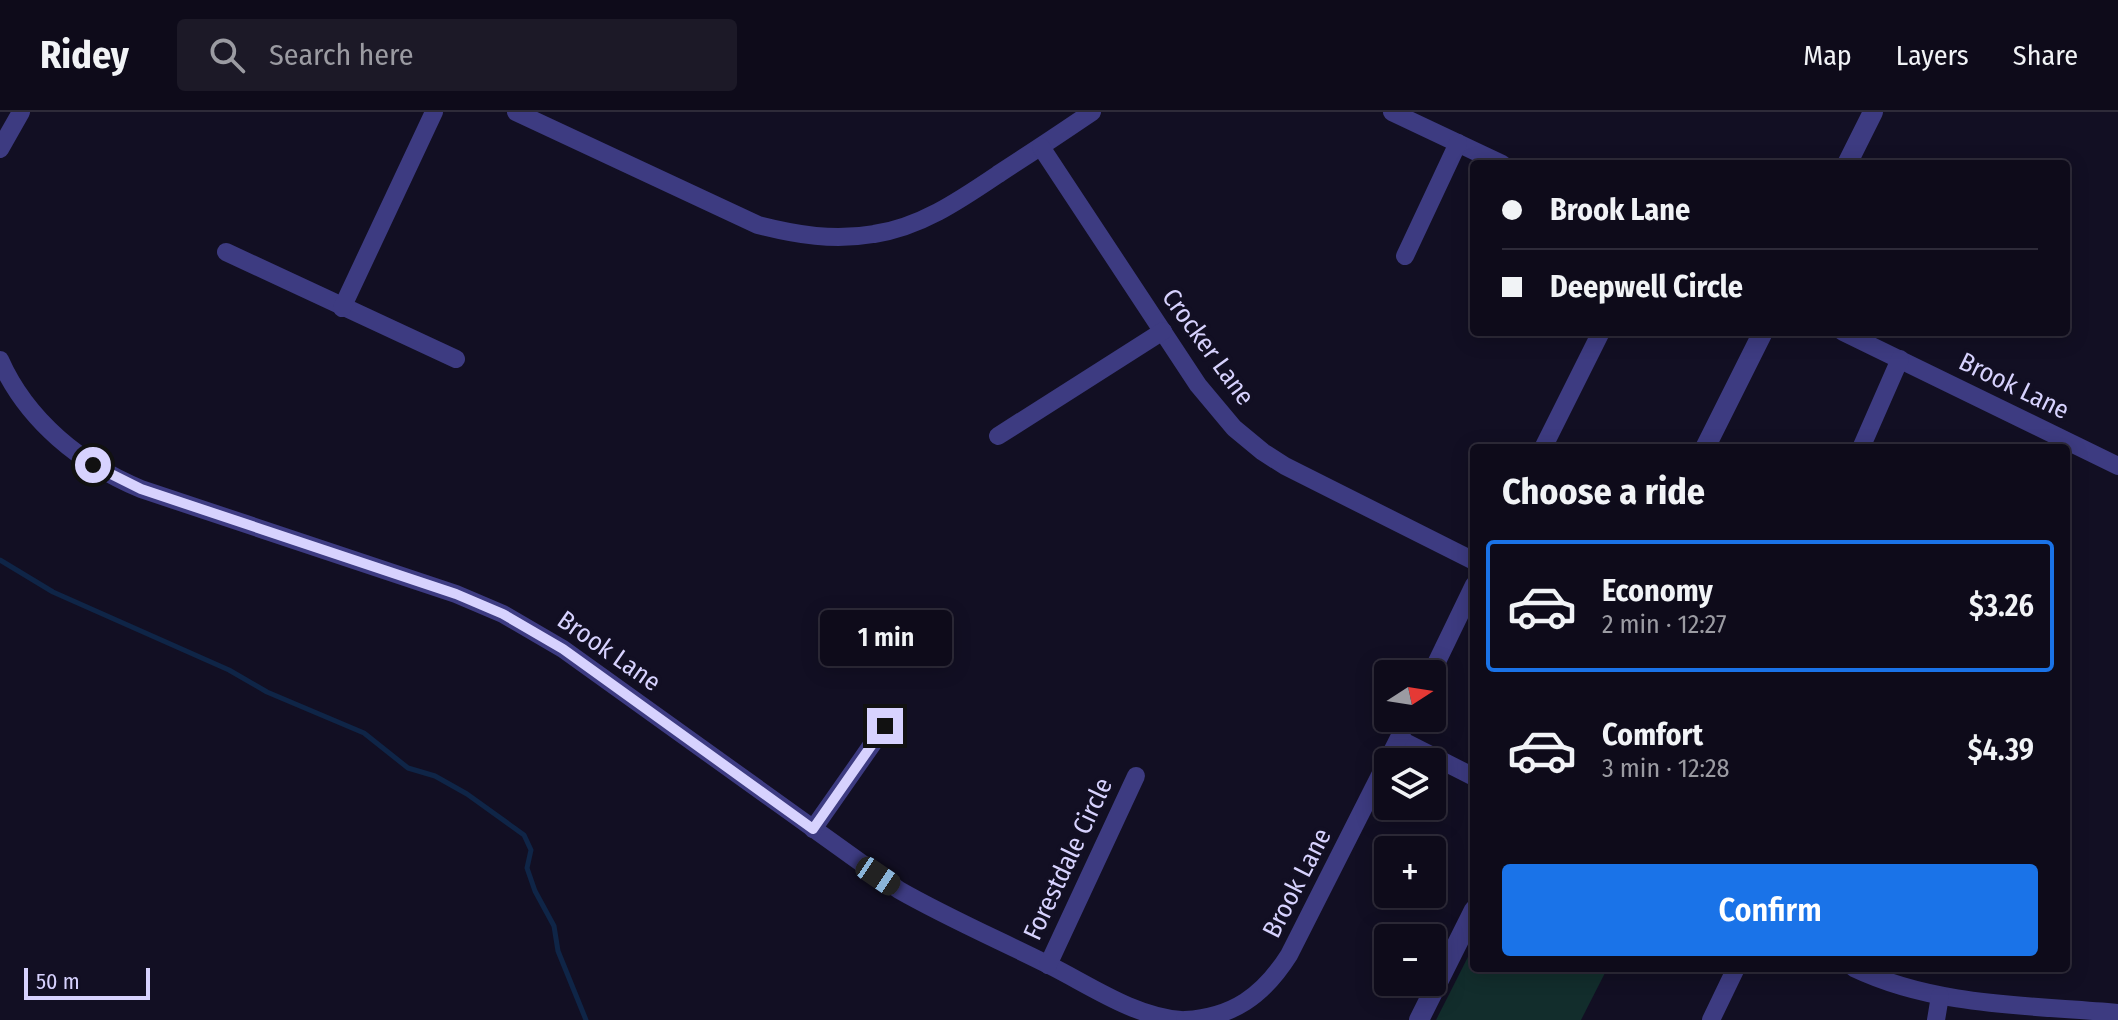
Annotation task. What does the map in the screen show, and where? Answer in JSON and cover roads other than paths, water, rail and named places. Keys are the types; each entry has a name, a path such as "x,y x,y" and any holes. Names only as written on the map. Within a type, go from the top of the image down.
{"street":[{"path":"0,149 21,112"},
{"path":"342,308 434,112"},
{"path":"516,112 758,225 793,234 829,238 875,234 921,220 955,203 1092,112"},
{"path":"1392,112 1494,160"},
{"path":"1849,160 1873,112"},
{"path":"1405,256 1458,143"},
{"name":"Crocker Lane","path":"1041,147 1198,385 1221,414 1263,452 1285,466 1470,559"},
{"path":"226,252 456,359"},
{"path":"998,436 1163,331"},
{"path":"1545,444 1599,336"},
{"path":"1707,444 1761,336"},
{"name":"Brook Lane","path":"1851,336 2118,466"},
{"path":"1863,444 1900,359"},
{"name":"Brook Lane","path":"0,360 17,391 39,419 93,465 141,489 456,594 503,614 563,649 899,890 1141,1013 1183,1020 1223,1013 1260,992 1277,974 1402,732"},
{"path":"1438,660 1470,593"},
{"path":"813,829 885,726"},
{"path":"1399,739 1470,775"},
{"name":"Forestdale Circle","path":"1048,965 1136,776"},
{"path":"1419,1020 1470,918"},
{"path":"1711,1020 1734,972"},
{"path":"1864,972 1896,985 1982,1003 2118,1013"},
{"path":"1936,1020 1940,996"}],"waterway":[{"path":"0,560 53,592 229,670 267,692 364,733 408,768 435,776 467,794 524,835 531,850 527,868 535,891 554,926 558,951 586,1020"}]}
